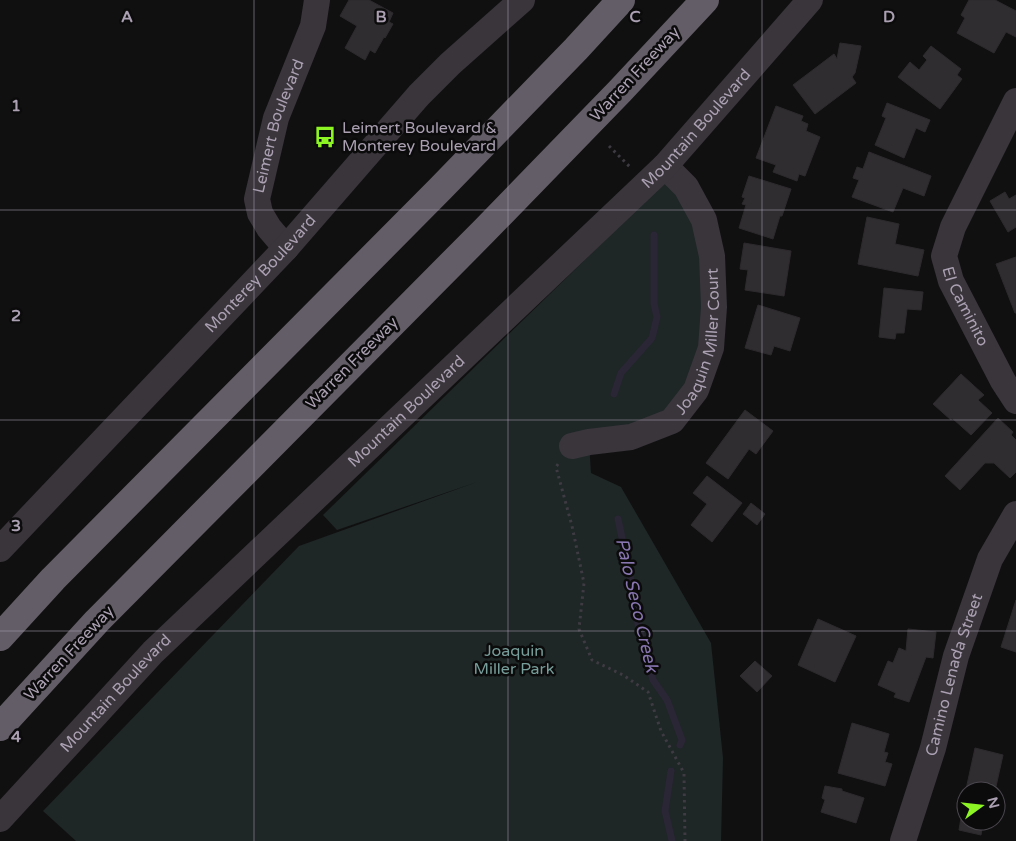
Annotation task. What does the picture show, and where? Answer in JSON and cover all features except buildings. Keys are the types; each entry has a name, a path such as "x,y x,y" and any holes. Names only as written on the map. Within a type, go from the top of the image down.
{"highway":[{"path":"0,637 53,579 454,174 622,0"},
{"name":"Warren Freeway","path":"0,726 97,621 484,231 705,0"}],"street":[{"name":"Leimert Boulevard","path":"286,248 269,228 260,213 257,198 276,118 313,26 317,0"},
{"name":"Monterey Boulevard","path":"0,549 286,248 419,95 450,64 522,0"},
{"name":"Mountain Boulevard","path":"0,819 153,652 665,166 810,0"},
{"name":"El Caminito","path":"1016,101 953,226 944,256 951,281 1003,381 1016,401"},
{"name":"Joaquin Miller Court","path":"572,446 631,437 672,421 696,390 711,348 714,307 712,256 704,220 686,187 665,166"},
{"name":"Camino Lenada Street","path":"903,841 933,748 959,647 990,559 1016,514"}],"path":[{"path":"572,446 561,457 556,467 572,526 584,582 579,629 592,660 623,675 648,692 661,731 684,773 686,841"}],"green space":[{"name":"Joaquin Miller Park","path":"673,174 686,187 714,307 672,421 589,442 591,473 621,487 711,643 723,758 721,841 76,841 43,811 299,546 477,482 337,530 323,515"}],"waterway":[{"name":"Palo Seco Creek","path":"614,394 621,373 652,338 657,317 654,304 654,235"},
{"name":"Palo Seco Creek","path":"618,519 638,624 653,680 667,700 682,740 680,745"},
{"name":"Palo Seco Creek","path":"671,771 665,811 672,841"}],"place":[{"name":"Leimert Boulevard & Monterey Boulevard","path":"325,137"}]}
